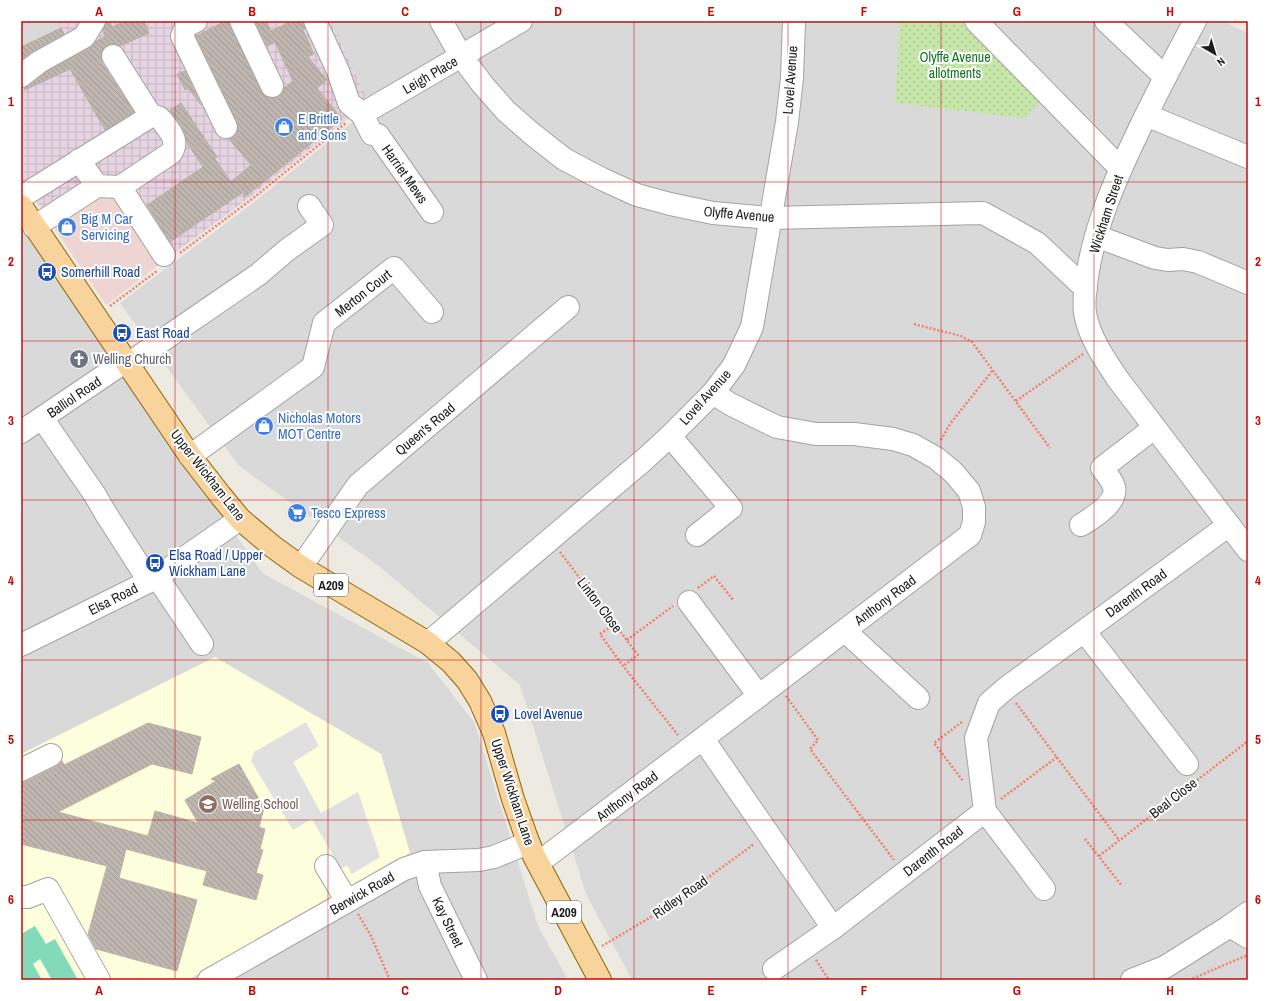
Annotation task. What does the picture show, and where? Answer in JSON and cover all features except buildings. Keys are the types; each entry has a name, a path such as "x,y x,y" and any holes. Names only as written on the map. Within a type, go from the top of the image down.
{"main road":[{"name":"Upper Wickham Lane","path":"26,218 96,317 190,456 240,519 272,546 301,567 428,643 451,662 467,680 480,701 494,733 528,844 588,954 600,980"}],"street":[{"path":"21,76 39,62 84,37 94,21"},
{"path":"196,21 186,26 182,36 226,127"},
{"path":"241,21 272,86"},
{"path":"315,21 338,71 349,103 362,114"},
{"name":"Olyffe Avenue","path":"441,21 461,56 483,85 506,110 531,133 564,159 637,195 713,213 770,218 983,213 1037,243 1086,289"},
{"name":"Leigh Place","path":"362,114 521,21"},
{"name":"Lovel Avenue","path":"428,643 645,459 713,393 734,365 752,327 787,122 792,78 794,21"},
{"path":"976,21 1121,169"},
{"path":"1106,21 1165,77"},
{"name":"Wickham Street","path":"1195,21 1165,77 1121,169 1096,236 1086,289 1085,312 1090,332 1117,378 1248,550"},
{"path":"113,56 151,116"},
{"name":"Harriet Mews","path":"362,114 372,134 378,135 432,212"},
{"path":"1146,115 1248,157"},
{"path":"21,197 151,116 157,116 173,136 175,148 172,153 120,187 97,186 26,218"},
{"path":"80,160 97,186"},
{"path":"120,187 167,260"},
{"path":"127,363 259,274 287,250 322,225 309,206"},
{"path":"1096,236 1155,258 1168,260 1183,259 1198,262 1248,283"},
{"name":"Merton Court","path":"190,456 313,367 324,323 394,268 432,312"},
{"name":"Queen's Road","path":"301,567 358,485 568,307"},
{"name":"Balliol Road","path":"21,432 127,363"},
{"name":"Anthony Road","path":"538,863 970,535 974,522 974,507 969,491 953,472 936,458 913,445 893,439 854,434 816,434 777,427 730,404 713,393"},
{"path":"42,418 106,514 202,644"},
{"path":"1081,525 1104,508 1110,502 1115,492 1102,468 1154,428"},
{"path":"670,436 731,508 697,535"},
{"name":"Elsa Road","path":"21,645 153,579 240,519"},
{"name":"Darenth Road","path":"774,969 833,928 985,811 976,738 989,703 1005,689 1229,525"},
{"path":"689,602 759,696"},
{"path":"845,631 918,698"},
{"name":"Beal Close","path":"1084,631 1187,764"},
{"path":"696,744 768,834 833,928"},
{"path":"21,770 51,755"},
{"path":"985,811 1044,889"},
{"name":"Berwick Road","path":"209,980 404,869 425,862 479,860 494,857 528,844"},
{"name":"Kay Street","path":"425,862 430,886 476,980"},
{"path":"326,866 348,900"},
{"path":"21,897 28,897 48,889 99,980"},
{"path":"1132,980 1167,974 1248,913"},
{"path":"1230,926 1248,937"}],"path":[{"path":"96,317 167,260 252,199 350,119 362,114"},
{"path":"914,324 961,336 972,342 1050,448"},
{"path":"1016,401 1072,361"},
{"path":"949,427 994,370"},
{"name":"Linton Close","path":"550,539 638,655 623,666"},
{"name":"Linton Close","path":"615,624 600,634 623,666 696,744"},
{"path":"777,682 818,740 810,749 904,873"},
{"path":"1005,689 1119,840"},
{"name":"Beal Close","path":"1099,856 1248,741"},
{"path":"985,811 1057,757"},
{"name":"Ridley Road","path":"588,954 668,907 768,834"},
{"path":"1085,839 1122,886"},
{"path":"348,900 370,936 390,980"},
{"path":"806,947 829,980"},
{"path":"1189,980 1248,955"}],"shaded area":[{"path":"21,21 58,21 61,28 21,47"},
{"path":"58,21 330,21 369,102 249,198 157,266 113,198 87,198 50,221 21,180 21,47 61,28"},
{"path":"330,21 1222,21 1248,33 1248,980 632,980 586,894 520,685 380,567 238,465 120,303 258,199 355,120 369,102"},
{"path":"87,198 113,198 157,266 106,305 50,221"},
{"path":"21,228 262,573 428,663 474,722 538,926 568,980 21,980"},
{"name":"Welling School","path":"215,657 381,754 410,853 188,980 21,980 21,754"},
{"path":"306,722 319,746 293,762 321,813 358,792 380,857 352,874 347,865 341,869 312,819 293,830 251,761 254,752"}],"green space":[{"name":"Olyffe Avenue allotments","path":"900,21 976,21 1048,94 1024,118 895,103"},
{"path":"35,926 46,944 55,939 78,980 52,980 40,959 33,964 42,980 21,980 21,934"}],"place":[{"name":"E Brittle and Sons","path":"284,127"},
{"name":"Big M Car Servicing","path":"67,227"},
{"name":"Somerhill Road","path":"47,272"},
{"name":"East Road","path":"122,333"},
{"name":"Welling Church","path":"79,359"},
{"name":"Nicholas Motors MOT Centre","path":"264,426"},
{"name":"Tesco Express","path":"297,513"},
{"name":"Elsa Road / Upper Wickham Lane","path":"155,563"},
{"name":"Lovel Avenue","path":"500,714"},
{"name":"Welling School","path":"208,804"}]}
